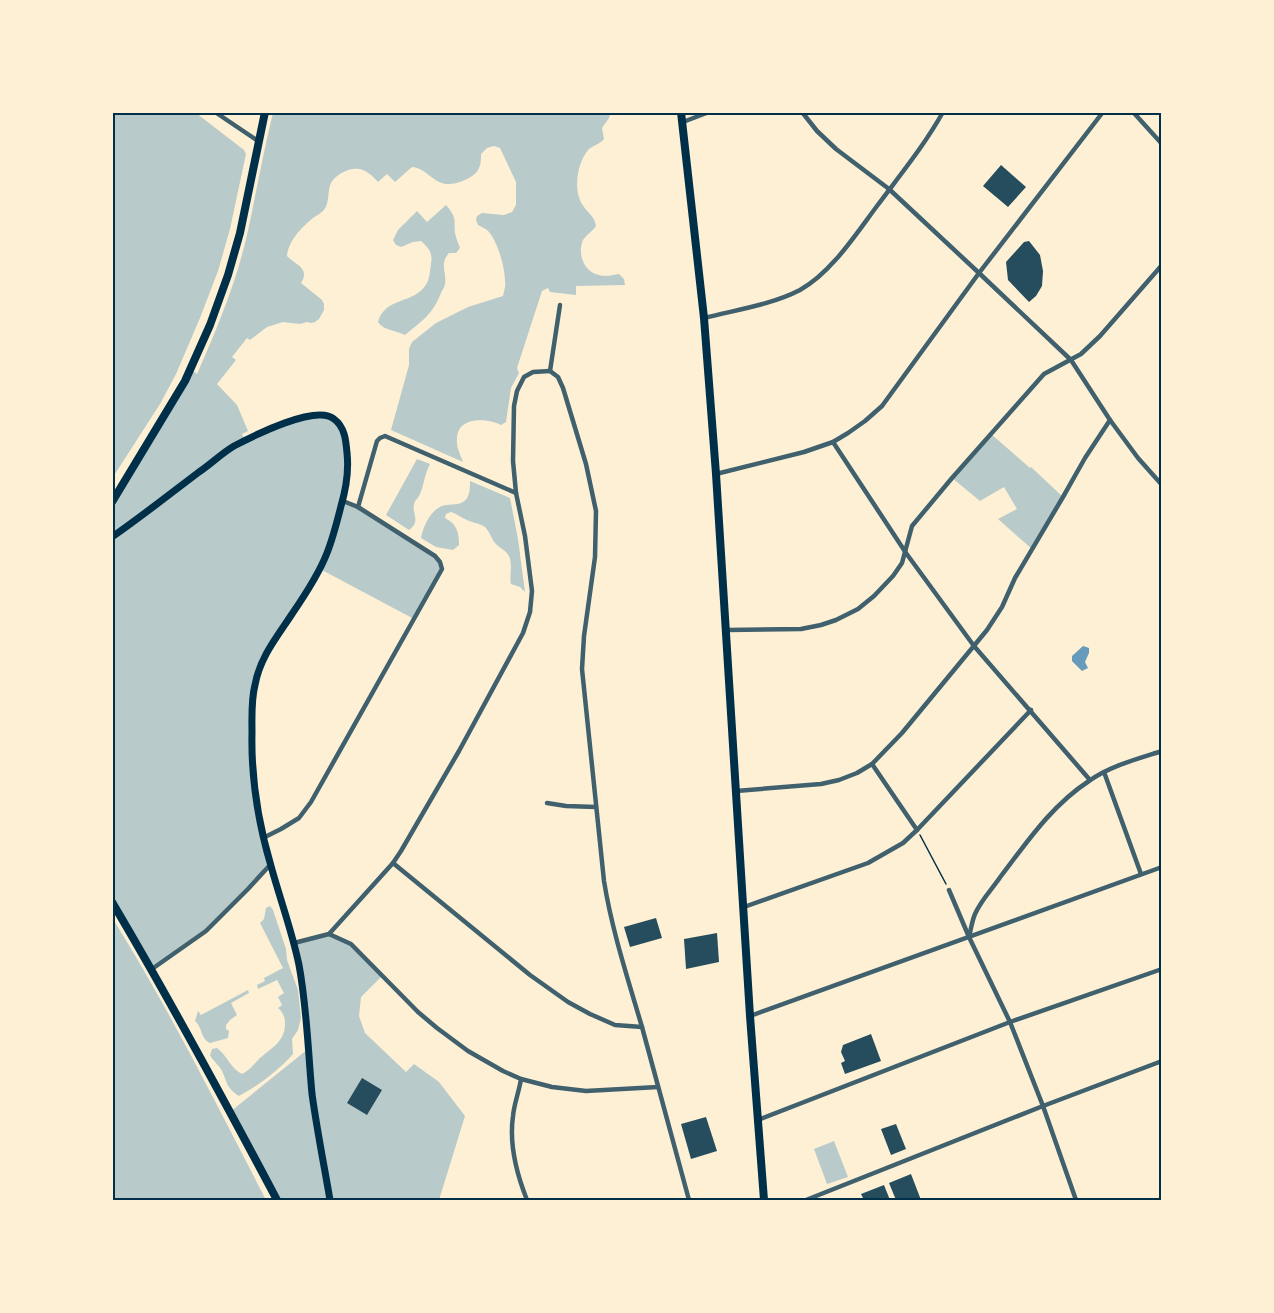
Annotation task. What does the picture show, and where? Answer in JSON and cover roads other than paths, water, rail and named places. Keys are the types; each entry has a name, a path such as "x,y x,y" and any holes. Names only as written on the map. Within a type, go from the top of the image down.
{"main road":[{"path":"112,502 185,381 210,325 240,233 265,112"},
{"path":"681,112 704,318 716,474 750,1016 764,1200"},
{"path":"112,537 233,447 285,422 300,417 329,415 335,419 344,432 348,476 343,501 327,555 271,644 261,664 254,686 251,753 254,793 263,838 294,943 304,998 314,1105 330,1200"},
{"path":"112,902 152,969 277,1200"}],"street":[{"path":"215,112 258,141"},
{"path":"683,122 709,112"},
{"path":"802,112 817,131 836,149 889,189 1071,360 1110,420 1161,485"},
{"path":"704,318 785,297 809,284 830,266 916,156 944,112"},
{"path":"716,474 804,452 833,442 865,421 882,406 979,273 1103,112"},
{"path":"1132,112 1161,144"},
{"path":"727,630 801,629 821,625 858,609 874,596 902,563 912,526 952,478 1044,374 1081,354 1100,336 1161,265"},
{"path":"550,371 560,305"},
{"path":"294,943 329,934 393,863 459,751 524,633 530,612 532,591 525,536 516,493 513,420 517,391 524,377 533,372 550,371 558,377 563,388 586,464 596,511 595,557 584,636 582,669 608,906 688,1200"},
{"path":"736,791 821,784 857,773 872,764 902,733 997,615 1015,578 1085,458 1110,420"},
{"path":"358,507 377,441 385,436 516,493"},
{"path":"833,442 906,553 974,646 1090,780"},
{"path":"263,838 299,818 311,802 442,569 442,565 435,556 358,507 343,501"},
{"path":"744,907 868,863 903,843 1031,710"},
{"path":"969,937 978,909 1025,845 1061,803 1104,772 1161,751"},
{"path":"872,764 917,830"},
{"path":"1104,772 1141,874"},
{"path":"547,802 566,806 596,807"},
{"path":"393,863 530,975 568,1002 615,1025 642,1027"},
{"path":"152,969 206,931 270,865"},
{"path":"750,1016 1161,867"},
{"path":"949,890 1010,1022 1076,1200"},
{"path":"329,934 351,944 437,1029 468,1051 503,1071 552,1087 586,1091 658,1087"},
{"path":"758,1120 1010,1022 1161,969"},
{"path":"806,1200 1161,1061"},
{"path":"522,1079 511,1134 527,1200"}],"water":[{"path":"1083,646 1089,648 1089,653 1085,662 1088,668 1082,671 1072,661 1072,656"}]}
